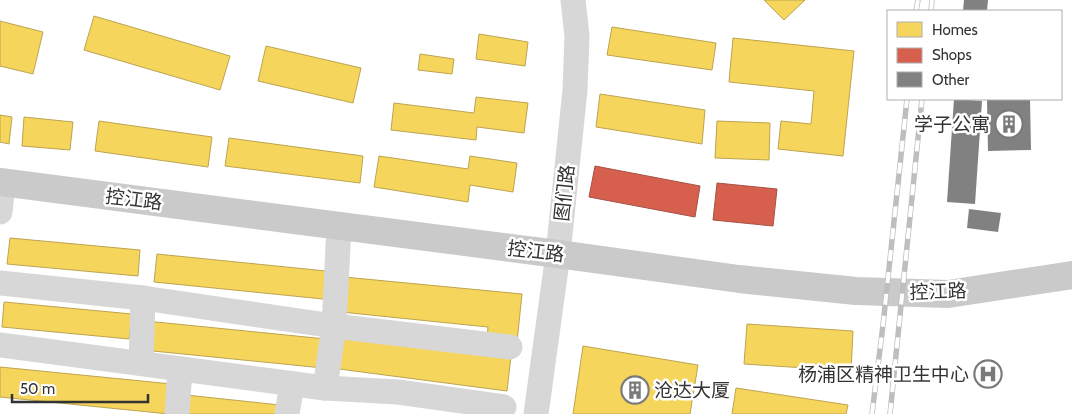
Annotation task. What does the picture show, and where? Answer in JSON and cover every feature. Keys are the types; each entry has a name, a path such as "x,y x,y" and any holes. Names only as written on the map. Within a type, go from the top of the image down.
{"main road":[{"name":"控江路","path":"2,182 739,279 856,292 948,294 1072,275"}],"street":[{"name":"图们路","path":"536,414 558,254 575,90 577,36 573,0"},
{"path":"0,212 2,182"},
{"path":"325,388 334,326 339,226"},
{"path":"0,283 143,298 334,326 510,347"},
{"path":"141,363 143,298"},
{"path":"0,345 325,388 397,403 504,407"},
{"path":"177,414 180,369"},
{"path":"287,414 292,384"}],"building: Homes":[{"path":"764,0 805,0 784,20"},
{"path":"94,16 230,56 220,90 84,50"},
{"path":"0,21 43,32 33,74 0,66"},
{"path":"612,27 716,43 712,70 607,55"},
{"path":"479,34 528,42 525,66 476,59"},
{"path":"733,38 854,51 843,156 778,149 781,121 811,124 814,91 729,82"},
{"path":"266,46 361,68 353,103 258,81"},
{"path":"420,54 454,59 452,74 418,70"},
{"path":"600,94 705,110 702,144 596,127"},
{"path":"476,97 528,103 524,133 477,127 476,140 391,130 394,103 474,113"},
{"path":"0,115 12,117 9,144 0,142"},
{"path":"24,117 73,122 70,150 22,146"},
{"path":"99,121 212,137 208,167 95,151"},
{"path":"717,121 770,123 769,160 715,158"},
{"path":"229,138 363,156 360,183 225,166"},
{"path":"379,156 468,169 470,156 517,163 513,192 470,185 468,202 374,187"},
{"path":"10,238 140,250 138,276 7,264"},
{"path":"157,254 336,272 333,300 154,282"},
{"path":"344,277 522,294 517,342 487,340 488,327 341,312"},
{"path":"4,302 132,314 129,339 2,327"},
{"path":"146,321 326,339 323,368 143,350"},
{"path":"747,324 853,331 851,371 744,364"},
{"path":"344,334 511,356 507,391 339,369"},
{"name":"沧达大厦","path":"583,346 698,365 690,414 573,414"},
{"path":"0,367 172,384 169,414 0,397"},
{"path":"736,388 848,405 846,414 732,414"},
{"path":"186,395 280,405 279,414 184,414"}],"building: Shops":[{"path":"595,166 700,186 695,217 589,197"},
{"path":"717,183 777,189 773,226 713,220"}],"building: Other":[{"path":"964,0 988,0 987,10 963,10"},
{"path":"954,100 982,101 975,204 947,202"},
{"name":"学子公寓","path":"987,100 1030,100 1031,150 988,151"},
{"path":"969,209 1001,213 998,232 967,228"}],"railway":[{"path":"916,10 918,0"},
{"path":"931,10 932,0"},
{"path":"872,414 907,100"},
{"path":"890,414 922,100"}],"place":[{"name":"学子公寓","path":"1009,124"},
{"name":"杨浦区精神卫生中心","path":"988,374"},
{"name":"沧达大厦","path":"635,390"}]}
